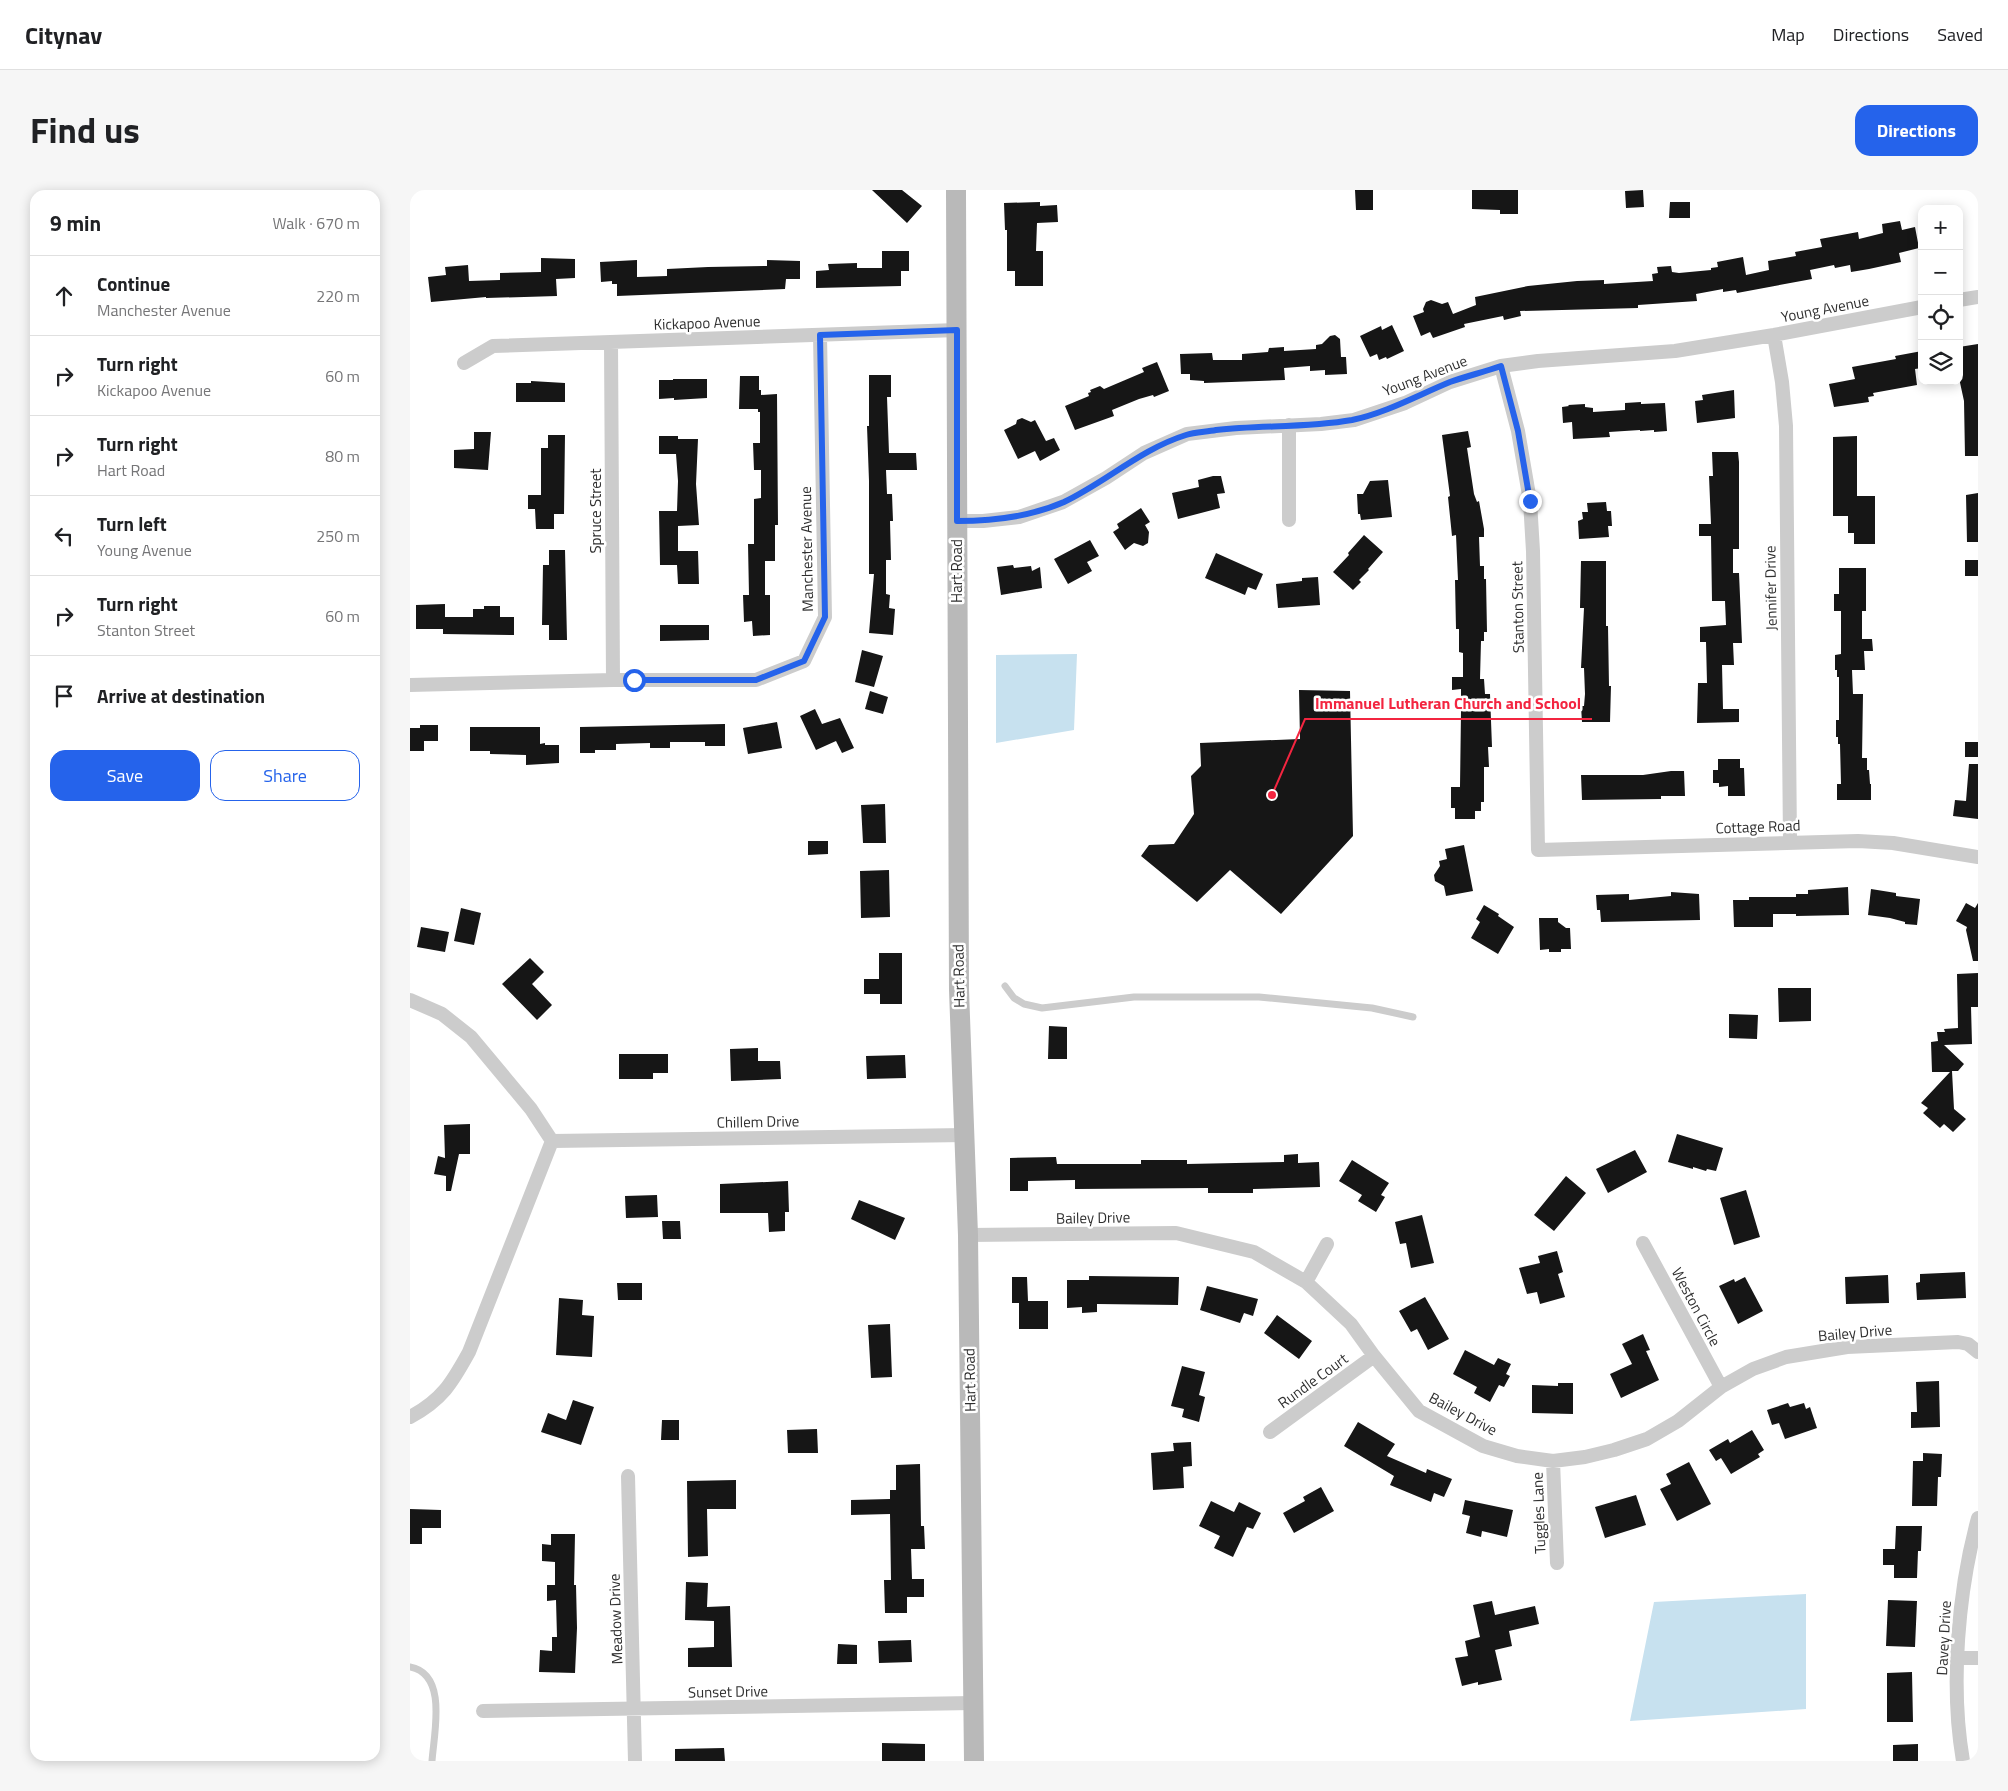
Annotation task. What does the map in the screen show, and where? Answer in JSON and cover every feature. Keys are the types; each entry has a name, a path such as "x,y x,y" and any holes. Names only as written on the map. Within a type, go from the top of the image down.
{"street":[{"name":"Hart Road","path":"956,190 959,990 968,1235 974,1761"},
{"path":"1963,299 1978,297"},
{"name":"Young Avenue","path":"957,521 983,521 1019,517 1063,502 1106,478 1144,453 1187,434 1236,428 1321,424 1354,420 1405,403 1450,382 1501,366 1538,361 1675,351 1774,335 1918,308"},
{"name":"Kickapoo Avenue","path":"464,364 493,346 957,330"},
{"name":"Manchester Avenue","path":"410,685 613,680 756,680 804,661 825,617 820,335"},
{"name":"Jennifer Drive","path":"1774,335 1782,382 1786,426 1790,842"},
{"name":"Spruce Street","path":"611,342 613,680"},
{"name":"Stanton Street","path":"1501,366 1518,431 1530,501 1533,551 1538,850"},
{"path":"1289,425 1289,520"},
{"name":"Cottage Road","path":"1538,850 1858,841 1893,843 1978,857"},
{"path":"410,1000 442,1014 470,1037 531,1109 552,1141 469,1352 451,1384 428,1407 410,1416"},
{"name":"Chillem Drive","path":"552,1141 965,1135"},
{"name":"Bailey Drive","path":"968,1235 1176,1233 1254,1252 1306,1282 1351,1324 1419,1412 1483,1446 1517,1456 1553,1461 1585,1458 1647,1439 1678,1420 1721,1387 1753,1369 1786,1357 1847,1347 1958,1342 1968,1344 1978,1352"},
{"name":"Weston Circle","path":"1643,1243 1721,1387"},
{"path":"1306,1282 1327,1244"},
{"name":"Rundle Court","path":"1270,1432 1374,1356"},
{"name":"Tuggles Lane","path":"1553,1461 1557,1563"},
{"name":"Meadow Drive","path":"628,1476 635,1761"},
{"name":"Davey Drive","path":"1963,1761 1958,1703 1958,1658 1964,1587 1978,1518"},
{"path":"1958,1658 1978,1658"},
{"name":"Sunset Drive","path":"484,1711 973,1703"}],"lane":[{"path":"1005,986 1014,998 1024,1004 1042,1008 1134,997 1258,997 1372,1008 1413,1017"},
{"path":"410,1667 419,1668 430,1679 435,1692 432,1761"}],"water":[{"path":"1077,654 1074,730 996,743 996,655"},
{"path":"1806,1594 1806,1709 1630,1721 1654,1602"}],"building":[{"path":"872,190 902,190 922,206 907,223"},
{"path":"1355,190 1373,190 1373,210 1356,210"},
{"path":"1472,190 1518,190 1518,214 1500,214 1500,210 1472,209"},
{"path":"1643,190 1644,207 1626,208 1625,191"},
{"path":"1040,202 1040,206 1057,205 1058,222 1037,223 1036,251 1043,251 1043,286 1015,286 1015,271 1007,271 1007,230 1005,230 1004,203"},
{"path":"1670,202 1690,202 1690,218 1669,218"},
{"path":"1900,221 1902,230 1915,227 1918,248 1899,253 1901,262 1851,272 1850,265 1835,268 1834,265 1810,270 1812,279 1737,293 1736,290 1723,292 1723,289 1696,294 1697,301 1638,305 1638,308 1520,311 1521,316 1504,320 1503,316 1464,324 1465,327 1433,338 1430,332 1421,336 1413,316 1424,312 1423,309 1426,302 1431,300 1442,304 1448,302 1453,314 1476,305 1475,297 1528,286 1577,281 1604,280 1604,284 1653,281 1652,274 1658,273 1657,267 1671,266 1672,272 1679,273 1711,270 1711,268 1718,267 1717,262 1743,257 1746,275 1769,270 1768,261 1796,256 1795,252 1822,247 1820,239 1858,232 1859,239 1883,233 1882,224"},
{"path":"882,251 909,251 909,271 901,271 901,286 816,288 816,271 829,270 828,264 857,263 857,268 882,268"},
{"path":"541,258 575,259 575,278 556,279 557,296 486,297 431,302 428,277 446,275 445,267 468,265 469,281 500,280 500,273 541,272"},
{"path":"637,260 637,277 667,276 667,269 767,266 767,260 800,261 800,279 786,279 785,289 617,296 617,284 612,284 612,281 601,282 600,262"},
{"path":"1392,325 1404,351 1387,359 1386,357 1379,360 1377,354 1370,357 1360,336 1381,326 1382,330"},
{"path":"1335,335 1340,339 1341,357 1346,357 1347,374 1325,375 1325,370 1310,371 1310,366 1284,368 1285,380 1204,383 1204,381 1190,380 1190,374 1181,374 1180,354 1212,353 1213,360 1242,360 1242,354 1268,352 1269,348 1284,347 1284,351 1316,349 1316,345 1322,344 1330,336"},
{"path":"1978,344 1978,456 1965,456 1964,401 1961,385 1963,385 1963,346"},
{"path":"1918,352 1918,369 1915,369 1917,385 1873,393 1874,396 1868,397 1869,402 1834,407 1829,384 1855,379 1852,367 1896,359 1895,356"},
{"path":"1157,362 1169,391 1154,397 1153,395 1139,399 1112,410 1114,416 1075,430 1065,406 1089,396 1090,390 1100,386 1104,389 1144,372 1142,368"},
{"path":"869,375 891,375 891,397 887,397 889,453 916,453 917,470 886,470 887,494 892,494 893,521 890,521 891,560 886,560 886,594 890,595 889,608 895,609 893,635 869,633 874,574 869,574 867,426 869,426"},
{"path":"740,376 759,376 761,395 777,394 778,525 775,525 775,561 765,561 765,595 770,595 770,635 753,636 752,621 744,622 743,595 749,595 748,544 754,544 754,499 761,498 761,470 754,470 753,443 760,443 760,412 758,412 758,409 739,409"},
{"path":"707,379 707,398 659,399 659,380"},
{"path":"531,381 565,383 565,402 516,402 516,383 531,383"},
{"path":"1734,390 1735,418 1697,423 1695,401 1703,400 1702,395"},
{"path":"1641,402 1641,404 1665,403 1667,431 1609,432 1610,437 1573,439 1572,422 1563,423 1562,407 1568,405 1585,404 1585,407 1593,408 1593,412 1625,410 1625,403"},
{"path":"1022,418 1031,422 1035,420 1046,441 1054,438 1060,450 1040,461 1035,451 1018,459 1004,430 1016,424 1017,420"},
{"path":"1468,431 1471,447 1467,448 1474,494 1477,502 1479,501 1484,529 1484,537 1479,537 1480,566 1484,566 1484,579 1486,579 1487,632 1484,632 1484,641 1481,641 1480,679 1484,679 1485,694 1490,694 1492,747 1488,747 1489,767 1484,767 1484,802 1481,802 1481,811 1475,811 1475,819 1455,819 1455,808 1451,808 1451,787 1460,787 1461,689 1452,690 1452,677 1463,677 1463,653 1459,652 1459,629 1456,629 1455,580 1458,580 1456,535 1452,536 1448,497 1450,496 1442,435"},
{"path":"474,432 491,432 488,470 454,468 454,450 474,449"},
{"path":"548,435 565,435 564,514 554,514 554,529 536,529 535,509 528,509 528,495 541,495 541,448 548,448"},
{"path":"659,436 678,436 678,439 698,439 696,484 699,525 678,526 678,551 698,551 699,584 678,584 677,565 660,565 659,511 677,511 678,481 676,454 659,454"},
{"path":"1857,436 1857,496 1875,496 1875,544 1854,544 1854,533 1848,533 1848,516 1833,516 1833,437"},
{"path":"1712,452 1738,452 1739,462 1739,549 1733,549 1733,573 1739,573 1742,643 1733,643 1734,665 1722,665 1723,709 1739,709 1739,722 1697,723 1698,683 1707,683 1706,642 1700,642 1700,627 1726,625 1725,601 1712,601 1711,536 1699,536 1699,524 1711,524 1709,476 1713,476"},
{"path":"1221,476 1225,493 1217,494 1220,508 1178,519 1172,493 1199,487 1198,480"},
{"path":"1388,480 1392,517 1361,520 1360,514 1358,514 1357,494 1363,494 1370,481"},
{"path":"1978,493 1978,542 1967,542 1966,495"},
{"path":"1606,502 1607,511 1611,511 1612,526 1608,526 1609,537 1579,539 1578,521 1583,519 1582,512 1588,512 1587,503"},
{"path":"1141,508 1150,522 1145,525 1149,532 1148,543 1143,546 1134,543 1125,550 1113,532 1119,528 1117,524"},
{"path":"1364,535 1383,552 1353,590 1333,572"},
{"path":"1090,540 1099,556 1087,562 1092,571 1068,584 1054,559"},
{"path":"549,550 565,550 567,640 549,640 549,625 542,625 543,565 549,565"},
{"path":"1216,553 1263,574 1256,590 1248,587 1245,595 1205,578"},
{"path":"1965,560 1978,560 1978,576 1965,576"},
{"path":"1581,561 1606,561 1606,626 1608,626 1609,686 1611,686 1610,722 1582,722 1581,706 1584,706 1585,694 1584,668 1581,668 1584,608 1580,608"},
{"path":"1013,565 1014,568 1031,566 1032,571 1040,567 1042,588 1001,595 997,567"},
{"path":"1839,568 1866,568 1866,611 1862,611 1862,639 1872,639 1873,651 1864,651 1865,670 1852,670 1853,694 1863,694 1862,758 1867,758 1867,770 1869,770 1871,784 1871,800 1837,800 1837,784 1841,784 1840,744 1838,744 1838,737 1836,737 1836,720 1839,720 1839,677 1837,677 1837,670 1835,670 1835,655 1841,654 1841,611 1834,611 1834,594 1839,594"},
{"path":"1318,577 1320,605 1278,608 1276,584 1302,581 1302,578"},
{"path":"445,604 445,617 473,617 473,609 484,609 484,606 500,606 500,617 514,617 514,635 443,634 443,629 416,629 416,605"},
{"path":"660,625 709,625 709,640 660,641"},
{"path":"862,650 883,656 874,687 855,682"},
{"path":"1299,690 1350,691 1353,836 1281,914 1230,870 1197,902 1141,856 1149,845 1174,844 1194,814 1191,776 1201,766 1200,743 1300,739"},
{"path":"870,691 888,697 883,714 865,709"},
{"path":"815,709 822,724 840,718 854,748 842,753 836,741 816,750 800,716"},
{"path":"777,722 782,748 748,754 743,728"},
{"path":"725,724 725,746 705,746 705,742 670,742 670,748 650,748 650,743 616,744 616,750 595,750 595,753 580,753 580,727"},
{"path":"420,725 438,725 438,741 424,741 424,751 410,751 410,728 420,728"},
{"path":"470,727 540,727 540,744 559,745 559,763 526,765 526,755 490,754 490,751 470,751"},
{"path":"1965,742 1978,742 1978,757 1965,757"},
{"path":"1718,759 1740,759 1740,768 1744,768 1745,796 1728,796 1728,786 1719,787 1719,783 1713,783 1713,770 1718,770"},
{"path":"1969,764 1978,764 1978,819 1953,816 1955,800 1966,801"},
{"path":"1684,771 1685,796 1661,796 1661,799 1582,800 1581,775 1643,775"},
{"path":"885,804 886,843 863,843 861,805"},
{"path":"808,841 828,841 828,854 808,855"},
{"path":"1464,845 1473,891 1446,896 1444,886 1435,881 1434,875 1440,866 1439,861 1447,859 1445,849"},
{"path":"889,870 890,917 861,918 860,871"},
{"path":"1848,887 1849,915 1796,916 1796,914 1773,914 1773,927 1734,927 1733,900 1749,900 1749,897 1796,897 1796,894 1808,894 1808,890"},
{"path":"1871,889 1896,893 1896,896 1920,899 1917,925 1868,915"},
{"path":"1671,892 1699,894 1700,920 1601,922 1600,910 1597,910 1596,895 1629,894 1629,900 1671,896"},
{"path":"1966,903 1975,908 1978,903 1978,961 1973,961 1966,930 1967,927 1956,921"},
{"path":"1484,905 1499,914 1498,916 1514,927 1498,954 1471,938 1480,922 1476,919"},
{"path":"461,908 481,913 474,945 454,941"},
{"path":"1539,918 1558,918 1558,922 1566,928 1570,928 1571,949 1561,949 1561,952 1549,952 1549,949 1540,950"},
{"path":"421,927 449,932 445,952 417,947"},
{"path":"879,953 902,953 902,1004 880,1004 880,994 864,994 864,979 879,979"},
{"path":"530,958 544,972 532,984 552,1005 537,1020 502,984"},
{"path":"1978,973 1978,1007 1971,1007 1972,1044 1944,1045 1964,1064 1958,1071 1952,1071 1954,1109 1966,1119 1953,1132 1944,1124 1940,1128 1923,1113 1928,1108 1921,1103 1950,1072 1932,1072 1931,1042 1938,1041 1937,1032 1945,1032 1944,1029 1958,1028 1957,974"},
{"path":"1778,988 1811,988 1811,1021 1779,1022"},
{"path":"1729,1014 1758,1015 1757,1039 1729,1038"},
{"path":"1049,1026 1067,1027 1067,1059 1048,1059"},
{"path":"758,1048 758,1061 780,1061 781,1079 731,1081 730,1049"},
{"path":"619,1054 668,1054 668,1073 653,1073 653,1079 619,1079"},
{"path":"905,1055 906,1078 867,1079 866,1056"},
{"path":"470,1124 470,1154 459,1154 451,1191 446,1191 446,1176 434,1174 438,1156 445,1158 444,1125"},
{"path":"1677,1134 1723,1148 1716,1171 1707,1169 1706,1171 1693,1167 1693,1169 1668,1162"},
{"path":"1635,1150 1647,1172 1608,1193 1596,1169"},
{"path":"1298,1154 1298,1163 1319,1162 1320,1187 1253,1189 1253,1193 1208,1193 1208,1188 1075,1189 1075,1180 1028,1181 1028,1191 1010,1191 1010,1158 1056,1157 1057,1164 1141,1164 1141,1160 1187,1160 1187,1164 1284,1162 1284,1155"},
{"path":"1352,1160 1389,1183 1381,1195 1385,1197 1376,1212 1358,1201 1362,1195 1339,1181"},
{"path":"1566,1176 1586,1193 1554,1231 1534,1215"},
{"path":"788,1181 789,1212 785,1212 785,1231 769,1232 768,1213 720,1213 720,1184"},
{"path":"1746,1190 1760,1237 1734,1245 1720,1198"},
{"path":"657,1195 658,1217 626,1218 625,1196"},
{"path":"859,1200 905,1218 895,1240 851,1219"},
{"path":"1422,1215 1434,1263 1411,1268 1406,1243 1400,1244 1395,1222"},
{"path":"662,1221 680,1221 681,1239 663,1239"},
{"path":"1557,1251 1563,1272 1558,1274 1565,1297 1540,1304 1537,1292 1527,1294 1519,1268 1540,1263 1538,1256"},
{"path":"1965,1272 1966,1298 1917,1300 1916,1283 1920,1282 1920,1274"},
{"path":"1888,1275 1889,1303 1846,1304 1845,1277"},
{"path":"1089,1276 1179,1277 1178,1305 1097,1304 1097,1312 1082,1313 1082,1307 1067,1308 1067,1280 1089,1280"},
{"path":"1012,1277 1027,1277 1028,1301 1048,1301 1048,1329 1019,1329 1019,1303 1012,1303"},
{"path":"1745,1277 1763,1311 1738,1324 1719,1286 1734,1279 1735,1282"},
{"path":"617,1283 642,1283 642,1300 618,1300"},
{"path":"1207,1286 1258,1299 1253,1316 1244,1313 1240,1323 1200,1310"},
{"path":"1425,1297 1449,1339 1428,1350 1417,1329 1411,1332 1399,1311"},
{"path":"559,1298 583,1300 582,1315 594,1316 592,1357 556,1355"},
{"path":"1277,1315 1312,1341 1299,1359 1264,1333"},
{"path":"890,1324 892,1377 871,1378 868,1325"},
{"path":"1643,1334 1650,1350 1646,1351 1659,1380 1621,1398 1610,1374 1632,1364 1622,1344"},
{"path":"1465,1350 1494,1365 1498,1358 1511,1364 1506,1374 1510,1376 1504,1387 1499,1385 1490,1402 1474,1393 1477,1387 1453,1374"},
{"path":"1182,1366 1205,1372 1199,1395 1205,1397 1199,1422 1182,1417 1184,1409 1171,1406"},
{"path":"1939,1381 1940,1427 1911,1428 1911,1412 1917,1412 1916,1382"},
{"path":"1558,1383 1573,1383 1573,1414 1532,1413 1532,1385 1558,1386"},
{"path":"573,1400 594,1407 581,1445 541,1432 548,1413 566,1420"},
{"path":"1788,1403 1790,1407 1804,1403 1806,1409 1810,1407 1817,1428 1785,1439 1779,1423 1772,1425 1767,1410"},
{"path":"662,1420 679,1420 679,1440 661,1440"},
{"path":"1358,1422 1395,1444 1387,1456 1426,1473 1427,1469 1452,1479 1444,1497 1434,1493 1431,1502 1390,1485 1394,1476 1344,1446"},
{"path":"817,1429 818,1453 788,1453 787,1430"},
{"path":"1752,1430 1764,1450 1758,1454 1760,1457 1731,1474 1721,1458 1716,1461 1709,1450 1728,1439 1730,1443"},
{"path":"1191,1442 1192,1466 1183,1467 1184,1488 1153,1490 1151,1453 1174,1451 1173,1443"},
{"path":"1923,1453 1942,1454 1941,1477 1938,1477 1937,1506 1912,1506 1913,1461 1923,1461"},
{"path":"1689,1462 1711,1504 1677,1521 1660,1489 1671,1484 1666,1474"},
{"path":"920,1464 921,1526 924,1526 925,1549 911,1549 912,1579 924,1579 924,1597 907,1597 907,1613 885,1613 884,1580 891,1580 890,1514 851,1515 851,1500 890,1499 890,1490 896,1490 896,1465"},
{"path":"736,1480 736,1509 707,1509 708,1556 688,1557 687,1481"},
{"path":"1321,1487 1334,1511 1294,1533 1283,1513 1305,1501 1303,1497"},
{"path":"1636,1495 1646,1525 1605,1538 1595,1507"},
{"path":"1465,1500 1513,1510 1507,1537 1482,1531 1481,1537 1466,1533 1470,1516 1462,1514"},
{"path":"1211,1501 1234,1512 1239,1502 1261,1513 1253,1529 1247,1527 1233,1557 1214,1548 1220,1536 1199,1526"},
{"path":"410,1509 441,1510 441,1528 422,1528 422,1544 410,1544"},
{"path":"1896,1526 1922,1526 1921,1551 1918,1551 1917,1578 1894,1578 1894,1565 1883,1565 1883,1549 1895,1549"},
{"path":"551,1534 575,1534 574,1585 576,1585 577,1628 575,1673 539,1672 540,1650 552,1651 552,1637 557,1637 556,1600 547,1601 547,1585 555,1585 555,1562 542,1561 542,1544 551,1545"},
{"path":"686,1582 708,1583 707,1607 730,1606 732,1667 688,1667 688,1648 714,1647 714,1621 685,1620"},
{"path":"1888,1600 1917,1601 1915,1647 1886,1646"},
{"path":"1492,1601 1495,1615 1535,1606 1539,1624 1509,1631 1512,1646 1495,1650 1502,1680 1478,1685 1478,1682 1462,1686 1455,1658 1468,1656 1465,1641 1480,1637 1473,1605"},
{"path":"911,1640 912,1662 879,1663 878,1641"},
{"path":"838,1644 857,1645 857,1664 837,1664"},
{"path":"1912,1672 1913,1722 1887,1722 1887,1673"},
{"path":"882,1743 925,1744 925,1761 882,1761"},
{"path":"1918,1744 1918,1761 1893,1761 1893,1745"},
{"path":"724,1748 725,1761 675,1761 675,1749"}],"place":[{"name":"Immanuel Lutheran Church and School","path":"1272,795"}],"route":[{"path":"634,680 756,680 804,661 825,617 820,335 957,330 957,521 983,521 1019,517 1063,502 1106,478 1144,453 1187,434 1236,428 1321,424 1354,420 1405,403 1450,382 1501,366 1518,431 1530,501"}]}
